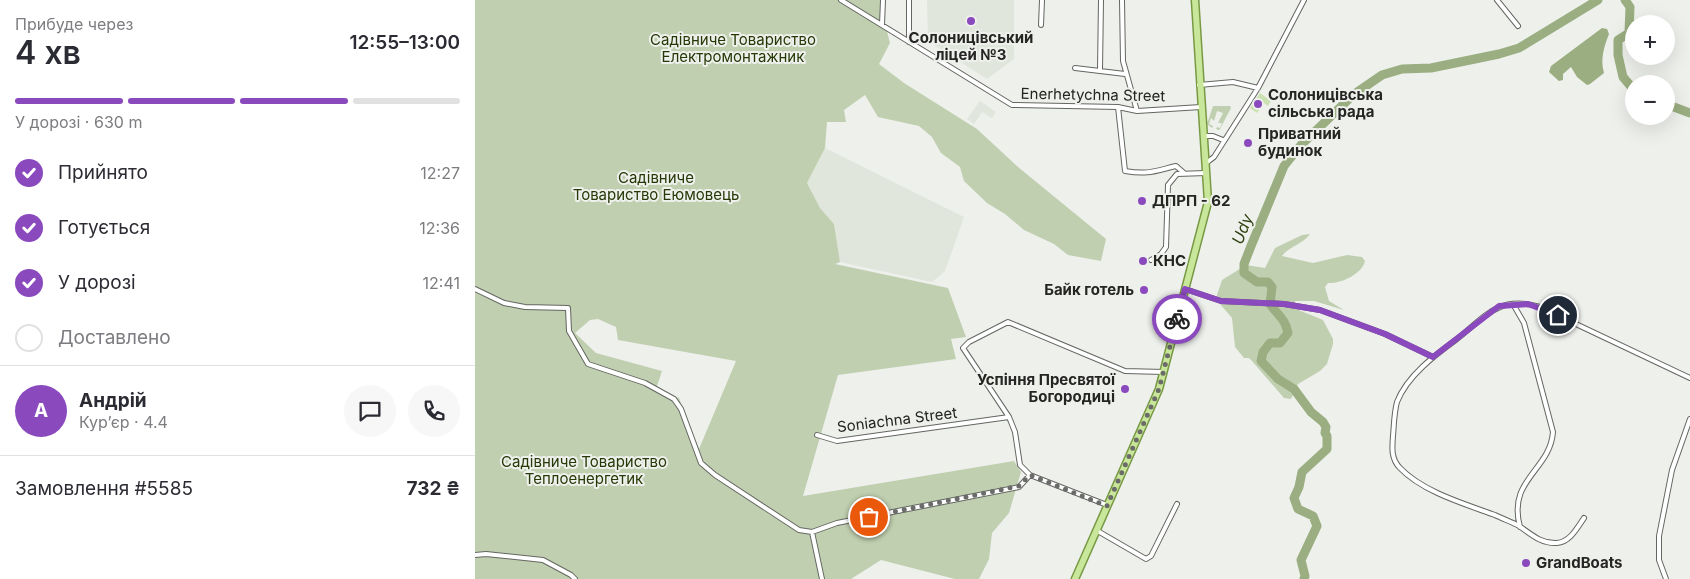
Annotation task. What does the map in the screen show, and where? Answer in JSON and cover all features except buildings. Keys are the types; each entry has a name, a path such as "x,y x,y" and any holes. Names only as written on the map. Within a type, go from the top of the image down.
{"main road":[{"path":"1075,579 1159,389 1208,202 1195,0"}],"street":[{"name":"Enerhetychna Street","path":"841,0 1011,105 1119,107 1137,111 1201,108"},
{"path":"882,26 883,0"},
{"path":"909,0 909,42"},
{"path":"1041,25 1042,0"},
{"path":"1100,70 1101,0"},
{"path":"1122,0 1123,61 1125,74 1129,81 1137,111"},
{"path":"1205,164 1214,157 1223,140 1258,88 1304,0"},
{"path":"1497,0 1517,26"},
{"path":"1075,68 1125,74"},
{"path":"1199,85 1233,82 1258,88"},
{"path":"1119,107 1125,171 1141,174 1154,173 1176,166 1184,173"},
{"path":"1203,136 1213,136 1223,140"},
{"path":"1151,260 1161,254 1166,247 1167,185 1177,174 1206,172"},
{"path":"475,289 504,303 525,307 568,308 569,331 587,364 645,383 674,399 681,409 701,463 715,475 799,530 812,532 837,523 1019,486 1030,475"},
{"path":"1185,289 1221,301 1284,304 1320,310 1385,334 1433,357"},
{"path":"1513,304 1524,323 1553,432 1549,448 1520,492 1517,510 1520,527"},
{"path":"1584,518 1570,537 1555,543 1537,539 1520,527 1455,501 1408,476 1395,460 1392,447 1398,401 1407,385 1433,357 1499,306 1513,304 1528,304 1540,307 1690,378"},
{"path":"1107,506 1030,475 1020,464 1015,432 1009,417 963,348 969,342 1008,322 1125,371 1164,372"},
{"name":"Soniachna Street","path":"817,435 837,441 1009,417"},
{"path":"1666,579 1659,560 1659,536 1672,470 1690,419"},
{"path":"1096,530 1146,559 1151,556 1177,504"},
{"path":"812,532 822,579"},
{"path":"475,555 486,554 543,560 575,579"}],"shaded area":[{"name":"Солоницівський ліцей №3","path":"927,0 1014,0 1014,59 987,79 928,41"},
{"path":"1602,28 1607,29 1609,34 1604,48 1604,73 1587,85 1577,77 1571,67 1563,74 1563,80 1559,81 1549,72 1551,66"},
{"path":"980,101 996,112 992,118 982,112 974,124 967,119"},
{"path":"825,148 964,217 945,271 932,282 840,262 834,224 820,208 807,183"}],"green space":[{"path":"475,0 882,0 882,12 890,43 879,64 904,83 977,129 1018,167 1106,239 1101,261 1068,255 1054,244 1024,230 1005,214 987,203 964,181 960,167 941,153 932,137 919,126 878,117 865,95 844,110 846,122 827,122 825,148 807,183 820,208 834,224 840,262 835,264 948,288 966,337 951,339 956,359 838,375 803,496 1014,461 1021,472 1009,513 992,533 989,559 979,579 955,579 881,560 851,579 475,579","holes":["598,319 616,327 618,340 736,361 699,449 679,398 656,389 662,371 596,353 575,333 590,320"]},
{"path":"1213,106 1230,106 1231,108 1219,130 1216,129 1217,127 1220,128 1222,123 1218,123 1223,113 1217,111 1214,121 1211,118 1209,124 1213,126 1212,128 1207,124"},
{"path":"1310,234 1282,256 1313,263 1347,255 1362,257 1365,261 1360,270 1355,274 1339,282 1328,283 1325,287 1329,301 1344,310 1314,301 1295,301 1296,309 1323,320 1333,339 1333,344 1327,364 1320,371 1298,384 1291,399 1284,398 1252,361 1249,358 1244,358 1235,347 1232,318 1220,304 1217,295 1222,280 1246,265 1265,268 1275,248 1302,235"}],"waterway":[{"name":"Udy","path":"1304,579 1301,560 1317,526 1313,516 1298,509 1294,498 1299,487 1302,472 1327,449 1326,427 1311,412 1294,389 1278,379 1261,361 1263,352 1270,343 1280,343 1288,333 1283,320 1270,304 1272,287 1268,282 1257,282 1244,273 1244,264 1284,166 1301,145 1353,95 1382,75 1402,69 1431,68 1519,48 1598,0"},
{"name":"Udy","path":"1625,0 1630,7 1629,33 1618,40 1618,55 1625,79"},
{"name":"Udy","path":"1675,107 1690,113"}],"way so far":[{"path":"869,517 1019,486 1030,475 1107,506 1159,389 1177,319"}],"place":[{"name":"Солоницівський ліцей №3","path":"971,21"},
{"name":"Солоницівська сільська рада","path":"1258,104"},
{"name":"Приватний будинок","path":"1248,143"},
{"name":"ДПРП - 62","path":"1142,201"},
{"name":"КНС","path":"1143,261"},
{"name":"Байк готель","path":"1144,290"},
{"name":"Успіння Пресвятої Богородиці","path":"1125,389"},
{"name":"GrandBoats","path":"1526,563"}],"route":[{"path":"1177,319 1185,289 1221,301 1284,304 1320,310 1385,334 1433,357 1499,306 1519,303 1528,304 1558,315"}],"park label":[{"name":"Садівниче Товариство Електромонтажник","path":"733,48"},
{"name":"Садівниче Товариство Еюмовець","path":"656,186"},
{"name":"Садівниче Товариство Теплоенергетик","path":"584,470"}]}
